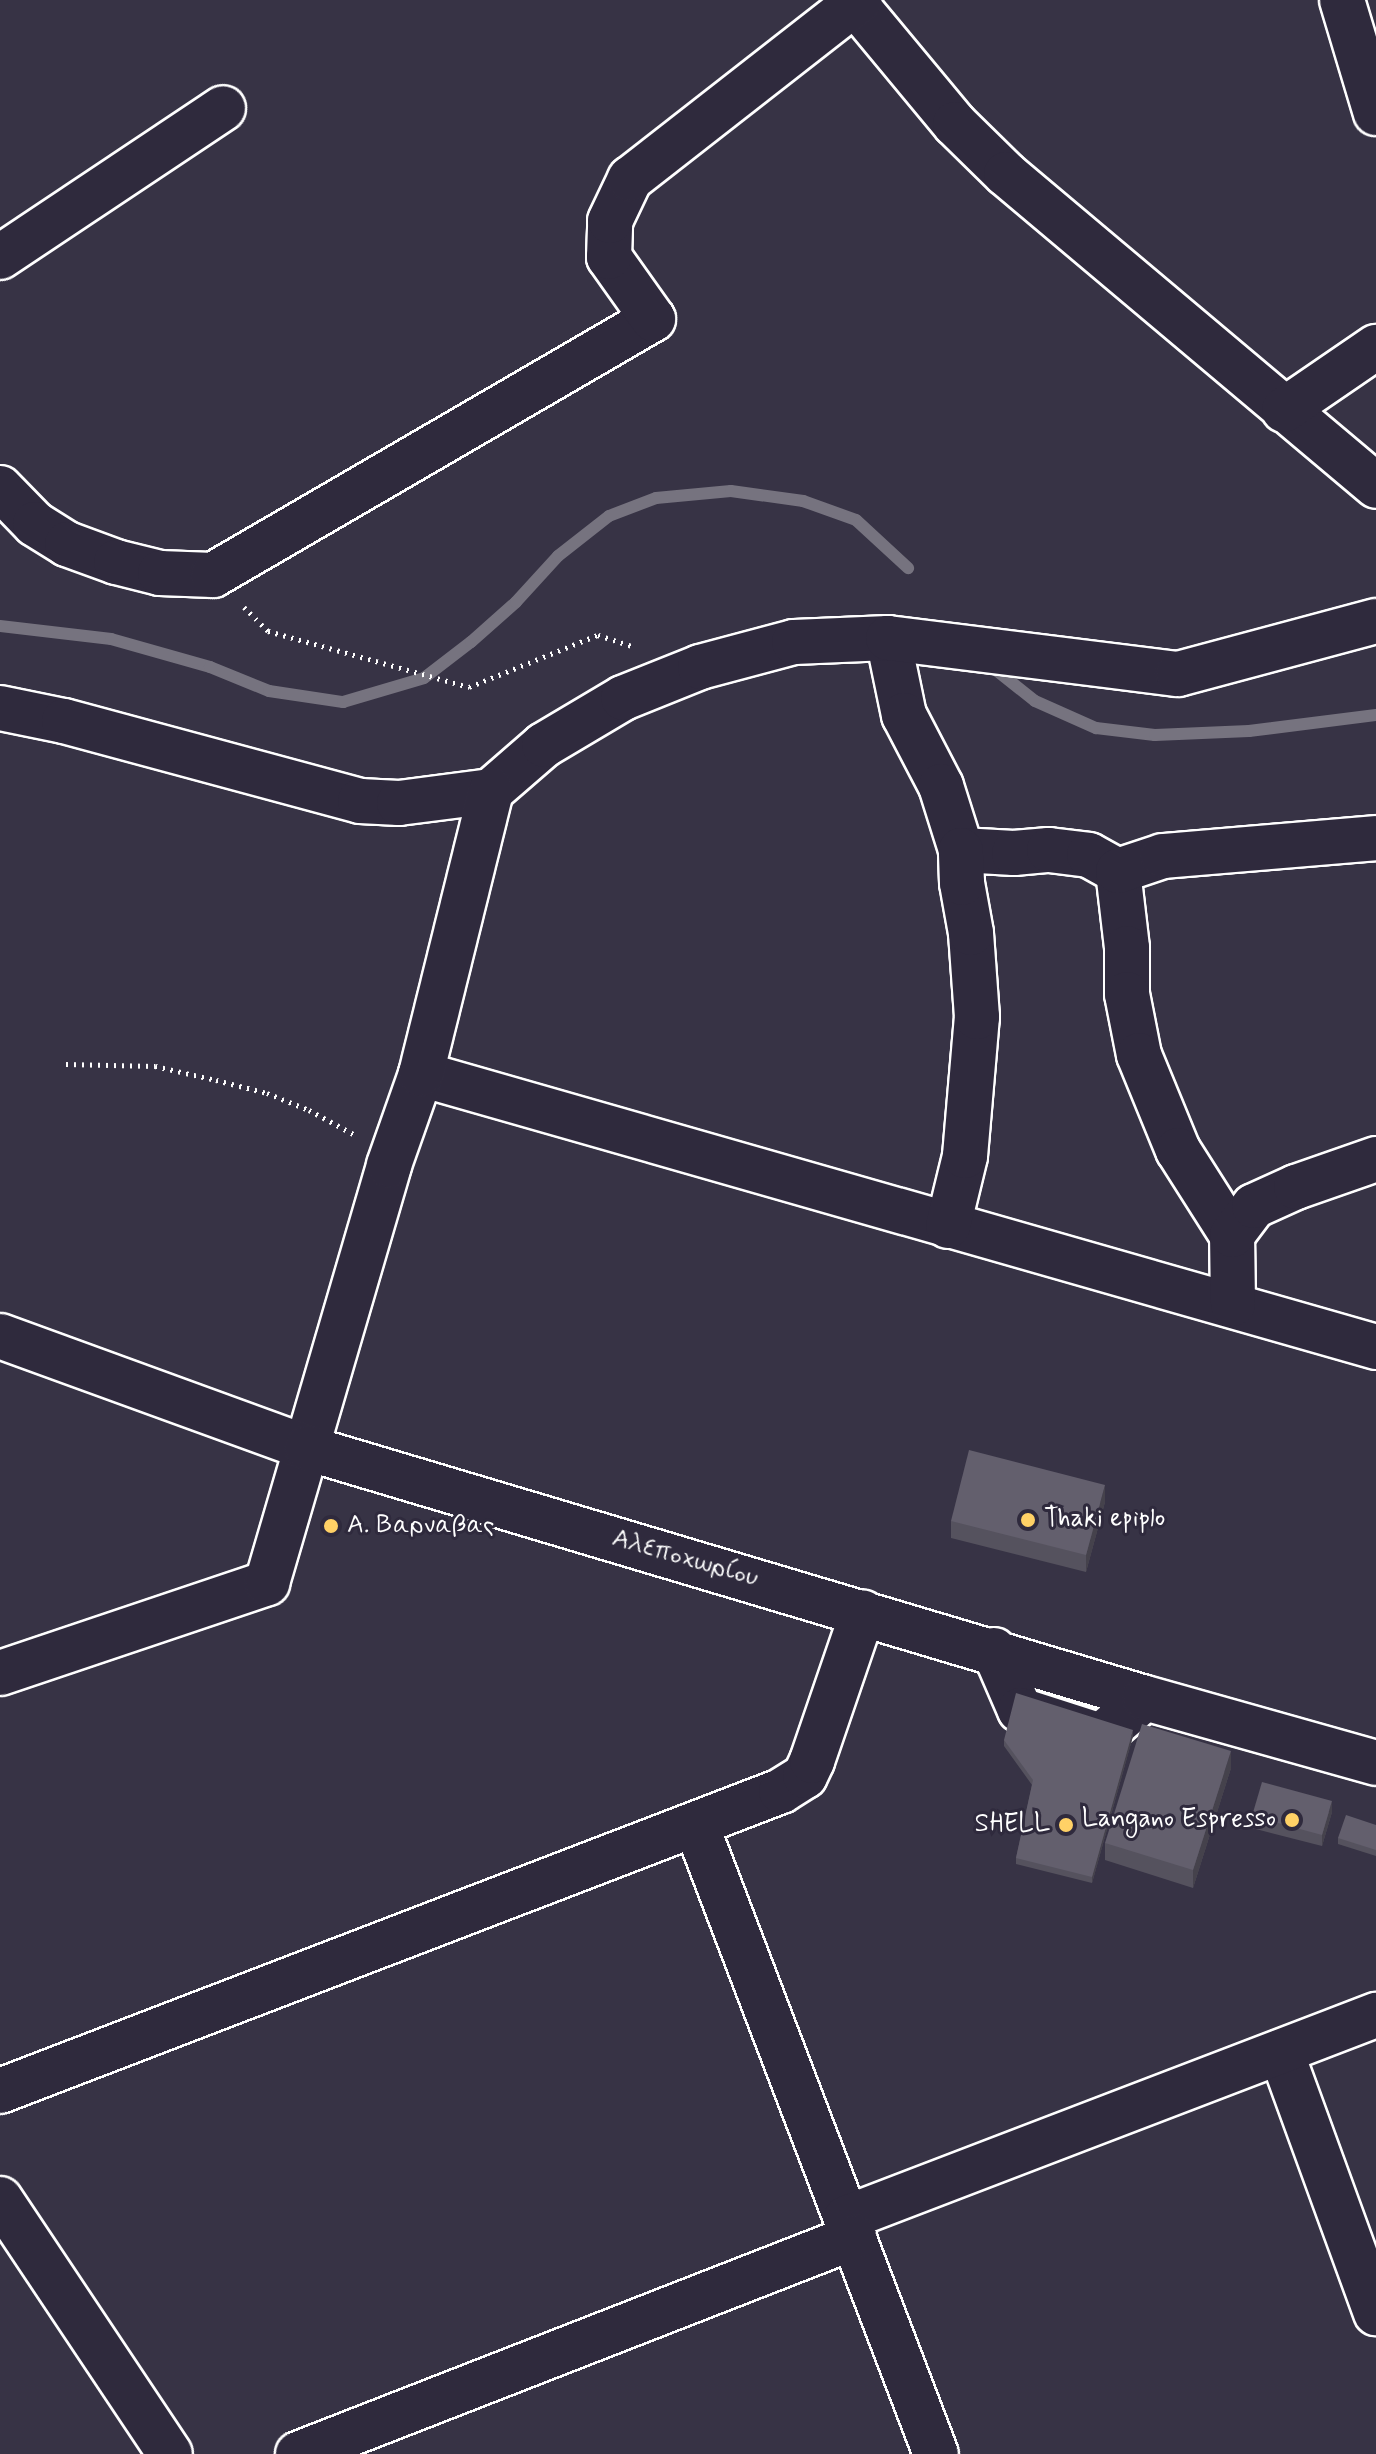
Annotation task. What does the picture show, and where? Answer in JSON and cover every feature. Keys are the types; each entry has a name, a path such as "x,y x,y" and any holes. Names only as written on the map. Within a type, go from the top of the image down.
{"street":[{"path":"1342,0 1376,113"},
{"path":"0,488 35,524 67,544 116,562 160,573 213,575 653,319 609,257 610,221 630,179 855,1 955,124 1006,174 1376,486"},
{"path":"0,257 223,108"},
{"path":"1284,410 1376,347"},
{"path":"0,708 64,721 360,801 399,803 491,791 544,745 623,698 700,667 794,642 888,638 1178,674 1376,621"},
{"path":"888,638 904,715 941,786 961,850 962,883 971,933 977,1017 965,1156 948,1226"},
{"path":"0,1673 267,1583 389,1165 421,1074 491,791"},
{"path":"961,850 1089,855 1118,871 1163,856 1376,838"},
{"path":"1118,871 1127,948 1127,994 1139,1055 1178,1150 1232,1235 1233,1304"},
{"path":"421,1074 1376,1347"},
{"path":"1232,1235 1254,1206 1296,1187 1376,1159"},
{"name":"Αλεποχωρίου","path":"0,1336 307,1448 994,1650 1145,1698 1376,1763"},
{"path":"0,2091 781,1791 805,1776 863,1612"},
{"path":"696,1825 936,2454"},
{"path":"298,2454 1376,2015"},
{"path":"1281,2052 1376,2313"},
{"path":"0,2199 170,2454"}],"path":[{"path":"213,575 268,631 424,678 469,687 598,635 700,667"},
{"path":"66,1064 155,1066 267,1093 350,1130 389,1165"}],"building":[{"name":"Thaki epiplo","path":"969,1450 1105,1485 1086,1555 951,1521"},
{"name":"SHELL","path":"1016,1693 1133,1730 1092,1877 1016,1858 1033,1780 1004,1740"},
{"path":"1142,1724 1231,1751 1193,1870 1105,1843"},
{"name":"Langano Espresso","path":"1262,1782 1332,1801 1322,1835 1252,1816"},
{"path":"1346,1815 1376,1825 1376,1850 1338,1838"}],"waterway":[{"path":"0,626 111,639 210,667 269,691 343,702 424,678 471,642 516,602 558,556 609,516 656,498 731,491 803,501 856,520 908,568"},
{"path":"991,666 1035,701 1096,728 1155,735 1249,731 1376,715"}],"place":[{"name":"Thaki epiplo","path":"1028,1520"},
{"name":"Α. Βαρναβας","path":"331,1526"},
{"name":"Langano Espresso","path":"1292,1820"},
{"name":"SHELL","path":"1066,1825"}]}
